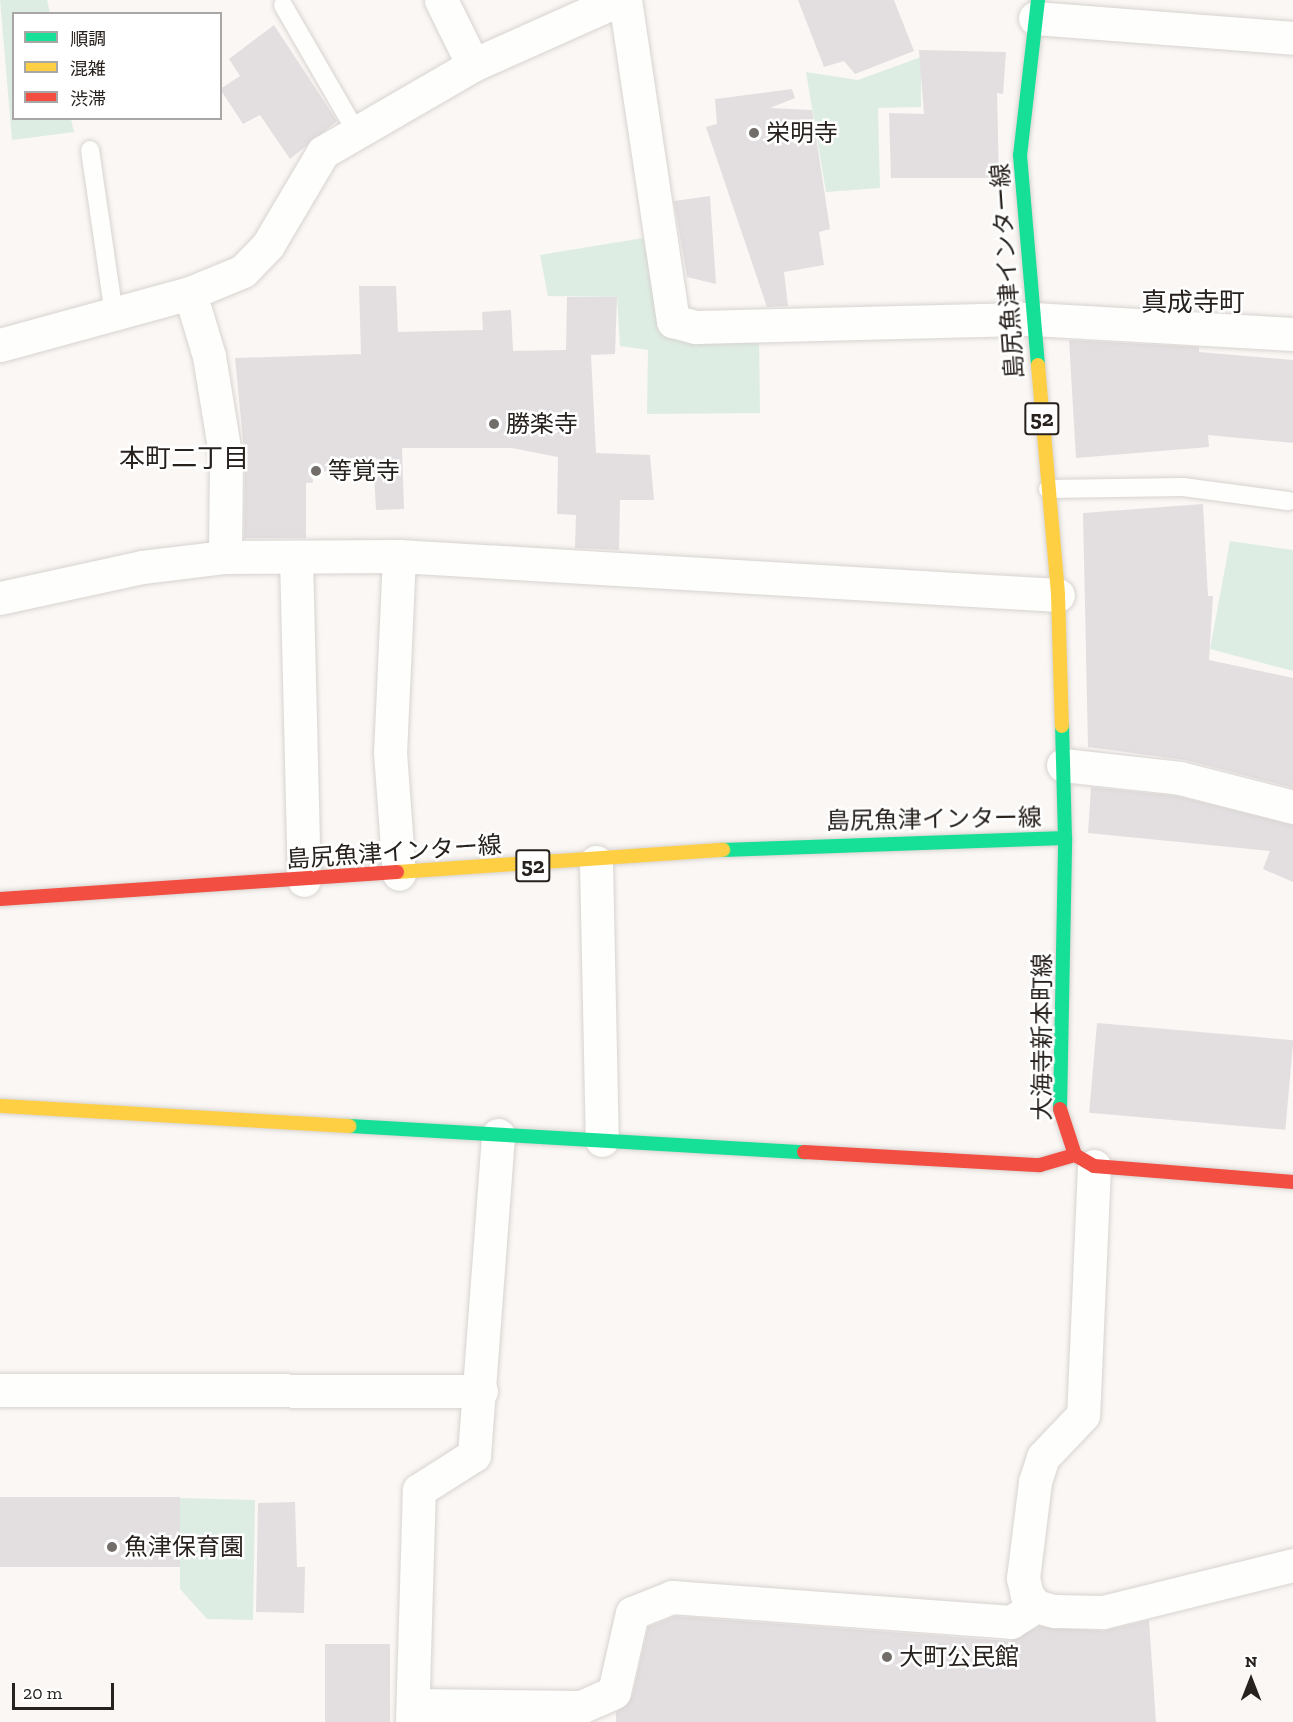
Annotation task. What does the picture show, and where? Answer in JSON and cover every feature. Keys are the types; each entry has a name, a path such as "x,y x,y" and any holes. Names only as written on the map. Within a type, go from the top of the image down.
{"main road":[{"name":"島尻魚津インター線","path":"0,899 596,861 847,842 1065,838 1058,595 1020,155 1037,9"},
{"name":"大海寺新本町線","path":"1065,838 1060,1107 1084,1160"},
{"path":"0,1106 1040,1165 1084,1160 1293,1182"}],"street":[{"path":"441,0 473,65"},
{"path":"0,345 190,293 243,271 268,245 323,152 473,65 618,0"},
{"path":"625,0 674,321 707,327 1033,319 1293,334"},
{"path":"1037,9 1293,38"},
{"path":"190,293 209,356 226,460 225,557"},
{"path":"0,598 142,567 225,557 399,556 1058,595"},
{"path":"399,556 390,752 399,874"},
{"path":"296,557 304,880"},
{"path":"1063,765 1180,778 1293,807"},
{"path":"596,861 602,1140"},
{"path":"498,1135 481,1391 474,1455 419,1490 412,1713 581,1707 614,1692 632,1613 672,1597 1011,1622 1036,1606 1103,1612 1293,1565"},
{"path":"1036,1606 1023,1578 1035,1482 1043,1458 1083,1414 1084,1160"},
{"path":"0,1390 481,1391"}],"lane":[{"path":"282,5 357,133"},
{"path":"90,150 114,314"},
{"path":"1048,489 1183,487 1288,501"}],"shaded area":[{"path":"0,0 47,0 50,12 12,12 12,120 71,120 74,132 12,140"},
{"path":"921,57 921,107 878,108 880,188 826,192 806,72 858,80"},
{"path":"643,238 662,335 759,336 760,413 647,414 648,350 620,346 617,297 548,296 540,255"},
{"path":"1230,541 1293,550 1293,671 1210,649"},
{"path":"180,1498 255,1500 253,1620 207,1619 180,1589"}],"building":[{"path":"798,0 894,0 914,51 855,74 844,61 824,67"},
{"path":"274,25 337,121 290,159 260,115 243,124 222,92 222,88 240,76 229,59"},
{"path":"919,50 1006,52 1003,94 997,93 999,178 891,178 889,113 924,114"},
{"path":"792,89 795,98 770,108 812,110 830,229 819,232 824,265 784,272 788,306 767,307 706,127 717,124 715,99"},
{"path":"710,196 716,284 687,277 674,201"},
{"path":"359,286 396,286 398,332 483,330 482,312 511,310 513,351 566,350 567,297 617,297 615,354 591,355 596,453 650,455 654,500 620,500 619,550 575,548 576,515 557,514 558,457 512,448 402,448 404,509 376,510 374,472 312,471 313,483 306,483 306,538 244,538 245,460 235,358 361,354"},
{"path":"1069,340 1199,347 1199,352 1293,360 1293,443 1208,435 1209,447 1076,458"},
{"path":"1203,504 1208,596 1213,596 1209,660 1293,678 1293,788 1185,760 1088,747 1083,513"},
{"path":"1091,787 1177,796 1293,825 1293,882 1263,869 1270,851 1088,833"},
{"path":"1097,1023 1293,1040 1285,1130 1089,1113"},
{"path":"0,1497 180,1497 180,1567 0,1567"},
{"path":"295,1502 297,1567 305,1567 304,1613 256,1612 258,1503"},
{"name":"大町公民館","path":"675,1616 1010,1641 1039,1626 1103,1631 1149,1620 1156,1722 616,1722 616,1712 632,1696 648,1627"},
{"path":"325,1644 390,1644 390,1722 325,1722"}],"traffic: fast":[{"path":"1038,0 1020,155 1038,365"},
{"path":"723,850 1065,838 1062,726"},
{"path":"1060,1109 1065,838"},
{"path":"349,1126 804,1152"}],"traffic: slow":[{"path":"1038,365 1058,595 1062,726"},
{"path":"397,872 723,850"},
{"path":"0,1106 349,1126"}],"traffic: jam":[{"path":"0,899 397,872"},
{"path":"1060,1109 1075,1155 1094,1166 1293,1182"},
{"path":"804,1152 1040,1165 1075,1155"}],"place":[{"name":"栄明寺","path":"754,133"},
{"name":"勝楽寺","path":"494,424"},
{"name":"等覚寺","path":"316,471"},
{"name":"魚津保育園","path":"112,1547"},
{"name":"大町公民館","path":"887,1657"}],"district":[{"name":"真成寺町","path":"1193,303"},
{"name":"本町二丁目","path":"184,459"}]}
